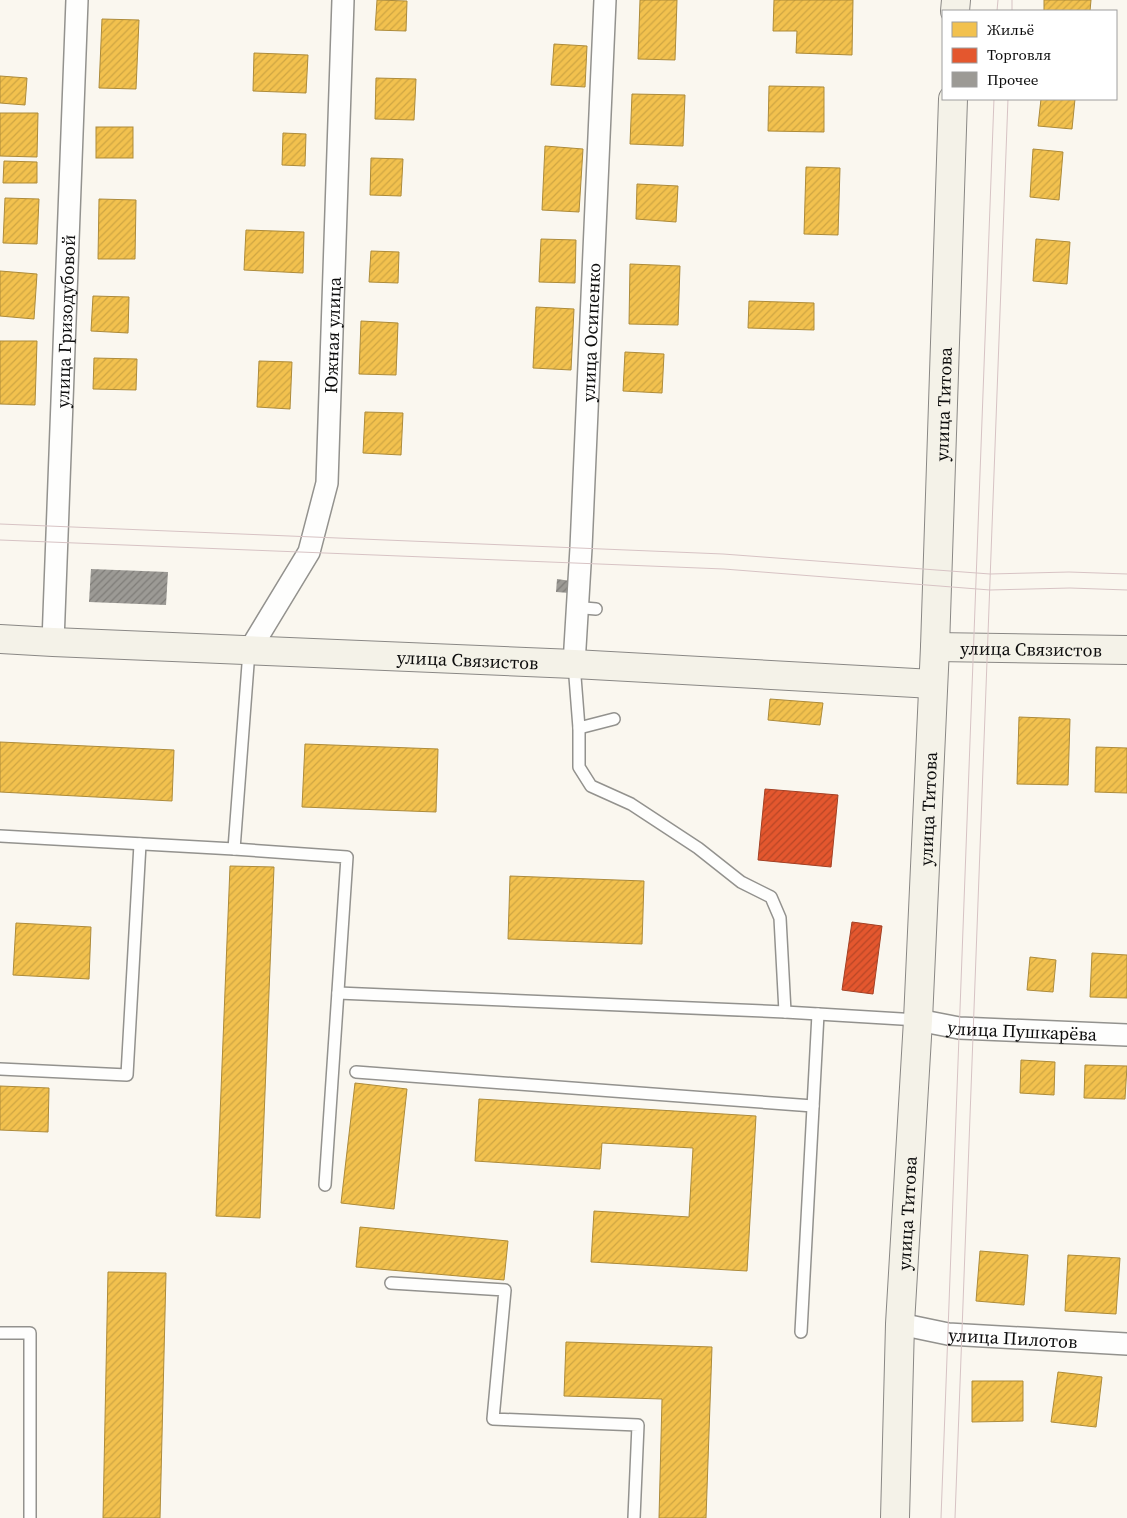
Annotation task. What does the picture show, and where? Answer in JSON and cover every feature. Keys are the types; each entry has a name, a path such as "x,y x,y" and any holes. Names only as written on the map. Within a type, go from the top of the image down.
{"street":[{"name":"улица Гризодубовой","path":"53,642 77,0"},
{"name":"Южная улица","path":"249,651 309,552 327,483 343,0"},
{"name":"улица Осипенко","path":"574,664 581,608 605,0"},
{"name":"улица Титова","path":"895,1518 900,1324 918,1020 935,647 953,100"},
{"name":"улица Связистов","path":"0,639 574,664 933,684"},
{"name":"улица Связистов","path":"935,647 1127,650"},
{"name":"улица Пушкарёва","path":"918,1020 959,1028 1127,1035"},
{"name":"улица Пилотов","path":"900,1324 948,1334 1127,1344"}],"lane":[{"path":"234,849 249,651"},
{"path":"574,664 579,767 590,786 631,804 698,848 740,882 771,897 780,918 785,1012"},
{"path":"578,728 614,719"},
{"path":"0,836 347,857 325,1185"},
{"path":"0,1070 127,1075 140,844"},
{"path":"338,993 785,1012 918,1020"},
{"path":"801,1332 818,1014"},
{"path":"356,1072 813,1106"},
{"path":"390,1283 505,1290 493,1419 638,1425 634,1518"},
{"path":"0,1333 30,1333 30,1518"}],"building: Жильё":[{"path":"377,0 407,1 406,31 375,30"},
{"path":"640,0 677,0 675,60 638,59"},
{"path":"774,0 853,0 852,55 796,53 797,31 773,31"},
{"path":"1044,0 1091,0 1090,10 1044,10"},
{"path":"102,19 139,20 136,89 99,88"},
{"path":"554,44 587,46 585,87 551,85"},
{"path":"254,53 308,55 306,93 253,91"},
{"path":"0,76 27,78 25,105 0,103"},
{"path":"376,78 416,79 414,120 375,119"},
{"path":"769,86 824,87 824,132 768,131"},
{"path":"632,94 685,95 683,146 630,144"},
{"path":"1041,100 1075,100 1072,129 1038,126"},
{"path":"0,113 38,113 37,157 0,156"},
{"path":"96,127 133,127 133,158 96,158"},
{"path":"283,133 306,134 305,166 282,165"},
{"path":"545,146 583,149 579,212 542,210"},
{"path":"1033,149 1063,152 1059,200 1030,197"},
{"path":"371,158 403,159 401,196 370,195"},
{"path":"4,161 37,162 37,183 3,183"},
{"path":"806,167 840,168 838,235 804,234"},
{"path":"637,184 678,186 676,222 636,219"},
{"path":"5,198 39,199 37,244 3,243"},
{"path":"99,199 136,200 135,259 98,259"},
{"path":"246,230 304,232 303,273 244,270"},
{"path":"541,239 576,240 575,283 539,282"},
{"path":"1036,239 1070,242 1067,284 1033,281"},
{"path":"371,251 399,252 398,283 369,282"},
{"path":"630,264 680,266 678,325 629,324"},
{"path":"0,271 37,274 34,319 0,316"},
{"path":"93,296 129,297 128,333 91,331"},
{"path":"749,301 814,303 814,330 748,328"},
{"path":"536,307 574,309 571,370 533,368"},
{"path":"361,321 398,323 396,375 359,374"},
{"path":"0,341 37,341 35,405 0,404"},
{"path":"625,352 664,354 662,393 623,391"},
{"path":"94,358 137,359 136,390 93,389"},
{"path":"259,361 292,362 290,409 257,407"},
{"path":"365,412 403,413 401,455 363,453"},
{"path":"770,699 823,703 820,725 768,720"},
{"path":"1019,717 1070,719 1068,785 1017,784"},
{"path":"0,742 174,750 172,801 0,792"},
{"path":"305,744 438,749 436,812 302,807"},
{"path":"1096,747 1127,748 1127,793 1095,792"},
{"path":"230,866 274,867 260,1218 216,1216"},
{"path":"510,876 644,881 642,944 508,939"},
{"path":"16,923 91,927 89,979 13,975"},
{"path":"1092,953 1127,955 1127,998 1090,997"},
{"path":"1030,957 1056,960 1053,992 1027,990"},
{"path":"1021,1060 1055,1062 1054,1095 1020,1093"},
{"path":"1085,1065 1127,1066 1125,1099 1084,1098"},
{"path":"355,1083 407,1089 394,1209 341,1203"},
{"path":"0,1086 49,1088 48,1132 0,1130"},
{"path":"479,1099 756,1116 747,1271 591,1262 594,1211 689,1217 693,1148 602,1143 600,1169 475,1161"},
{"path":"360,1227 508,1241 504,1280 356,1267"},
{"path":"980,1251 1028,1255 1024,1305 976,1301"},
{"path":"1068,1255 1120,1258 1116,1314 1065,1311"},
{"path":"108,1272 166,1273 160,1518 103,1518"},
{"path":"566,1342 712,1347 706,1518 659,1518 662,1399 564,1396"},
{"path":"1058,1372 1102,1377 1096,1427 1051,1422"},
{"path":"972,1381 1023,1381 1023,1421 972,1422"}],"building: Торговля":[{"path":"765,789 838,795 831,867 758,860"},
{"path":"852,922 882,926 873,994 842,990"}],"building: Прочее":[{"path":"91,569 168,572 166,605 89,602"},
{"path":"557,579 571,581 570,593 556,592"}],"tram line":[{"path":"997,10 998,0"},
{"path":"1012,0 1012,10"},
{"path":"941,1518 994,100"},
{"path":"955,1518 1008,100"},
{"path":"0,524 723,554 990,574 1069,572 1127,574"},
{"path":"0,540 724,569 990,590 1070,588 1127,590"}]}
